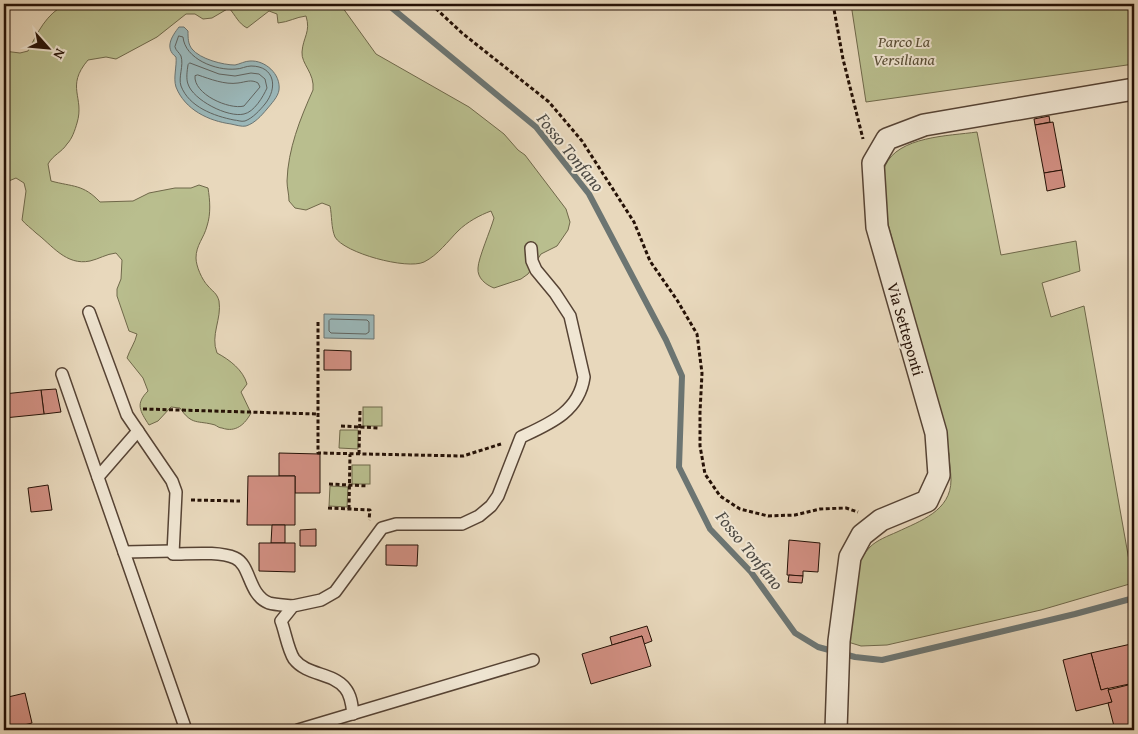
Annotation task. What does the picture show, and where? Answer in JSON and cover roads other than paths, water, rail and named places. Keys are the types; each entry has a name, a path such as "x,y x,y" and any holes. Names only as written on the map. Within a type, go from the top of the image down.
{"street":[{"name":"Via Setteponti","path":"836,730 840,641 850,557 862,535 881,520 927,501 939,475 936,433 877,227 874,163 887,139 924,124 1134,89"}],"lane":[{"path":"268,603 293,606 321,600 335,592 382,528 396,524 462,524 479,516 491,506 498,496 521,437 549,424 566,412 574,403 583,386 584,377 570,316 555,293 536,270 532,261 531,248"},
{"path":"88,312 125,409 172,481 176,492 173,554 226,555 236,558 243,563 253,589 268,603 281,621 294,658 304,669 333,680 345,687 350,696 353,714"},
{"path":"62,374 186,730"},
{"path":"98,477 138,431"},
{"path":"124,552 173,550"},
{"path":"281,621 293,606"},
{"path":"298,730 532,660"}],"water":[{"path":"179,27 184,27 188,31 189,43 192,49 200,56 218,63 230,65 256,61 271,69 279,84 279,90 276,98 258,119 249,125 239,126 206,117 185,102 176,87 176,57 170,50 170,42"},
{"path":"324,314 374,315 374,339 324,338"}],"waterway":[{"name":"Fosso Tonfano","path":"387,4 536,127 589,194 666,340 682,376 679,467 710,529 751,572 795,633 818,647 855,657 882,660 1134,598"}],"park label":[{"name":"Parco La Versiliana","path":"904,50"}]}
